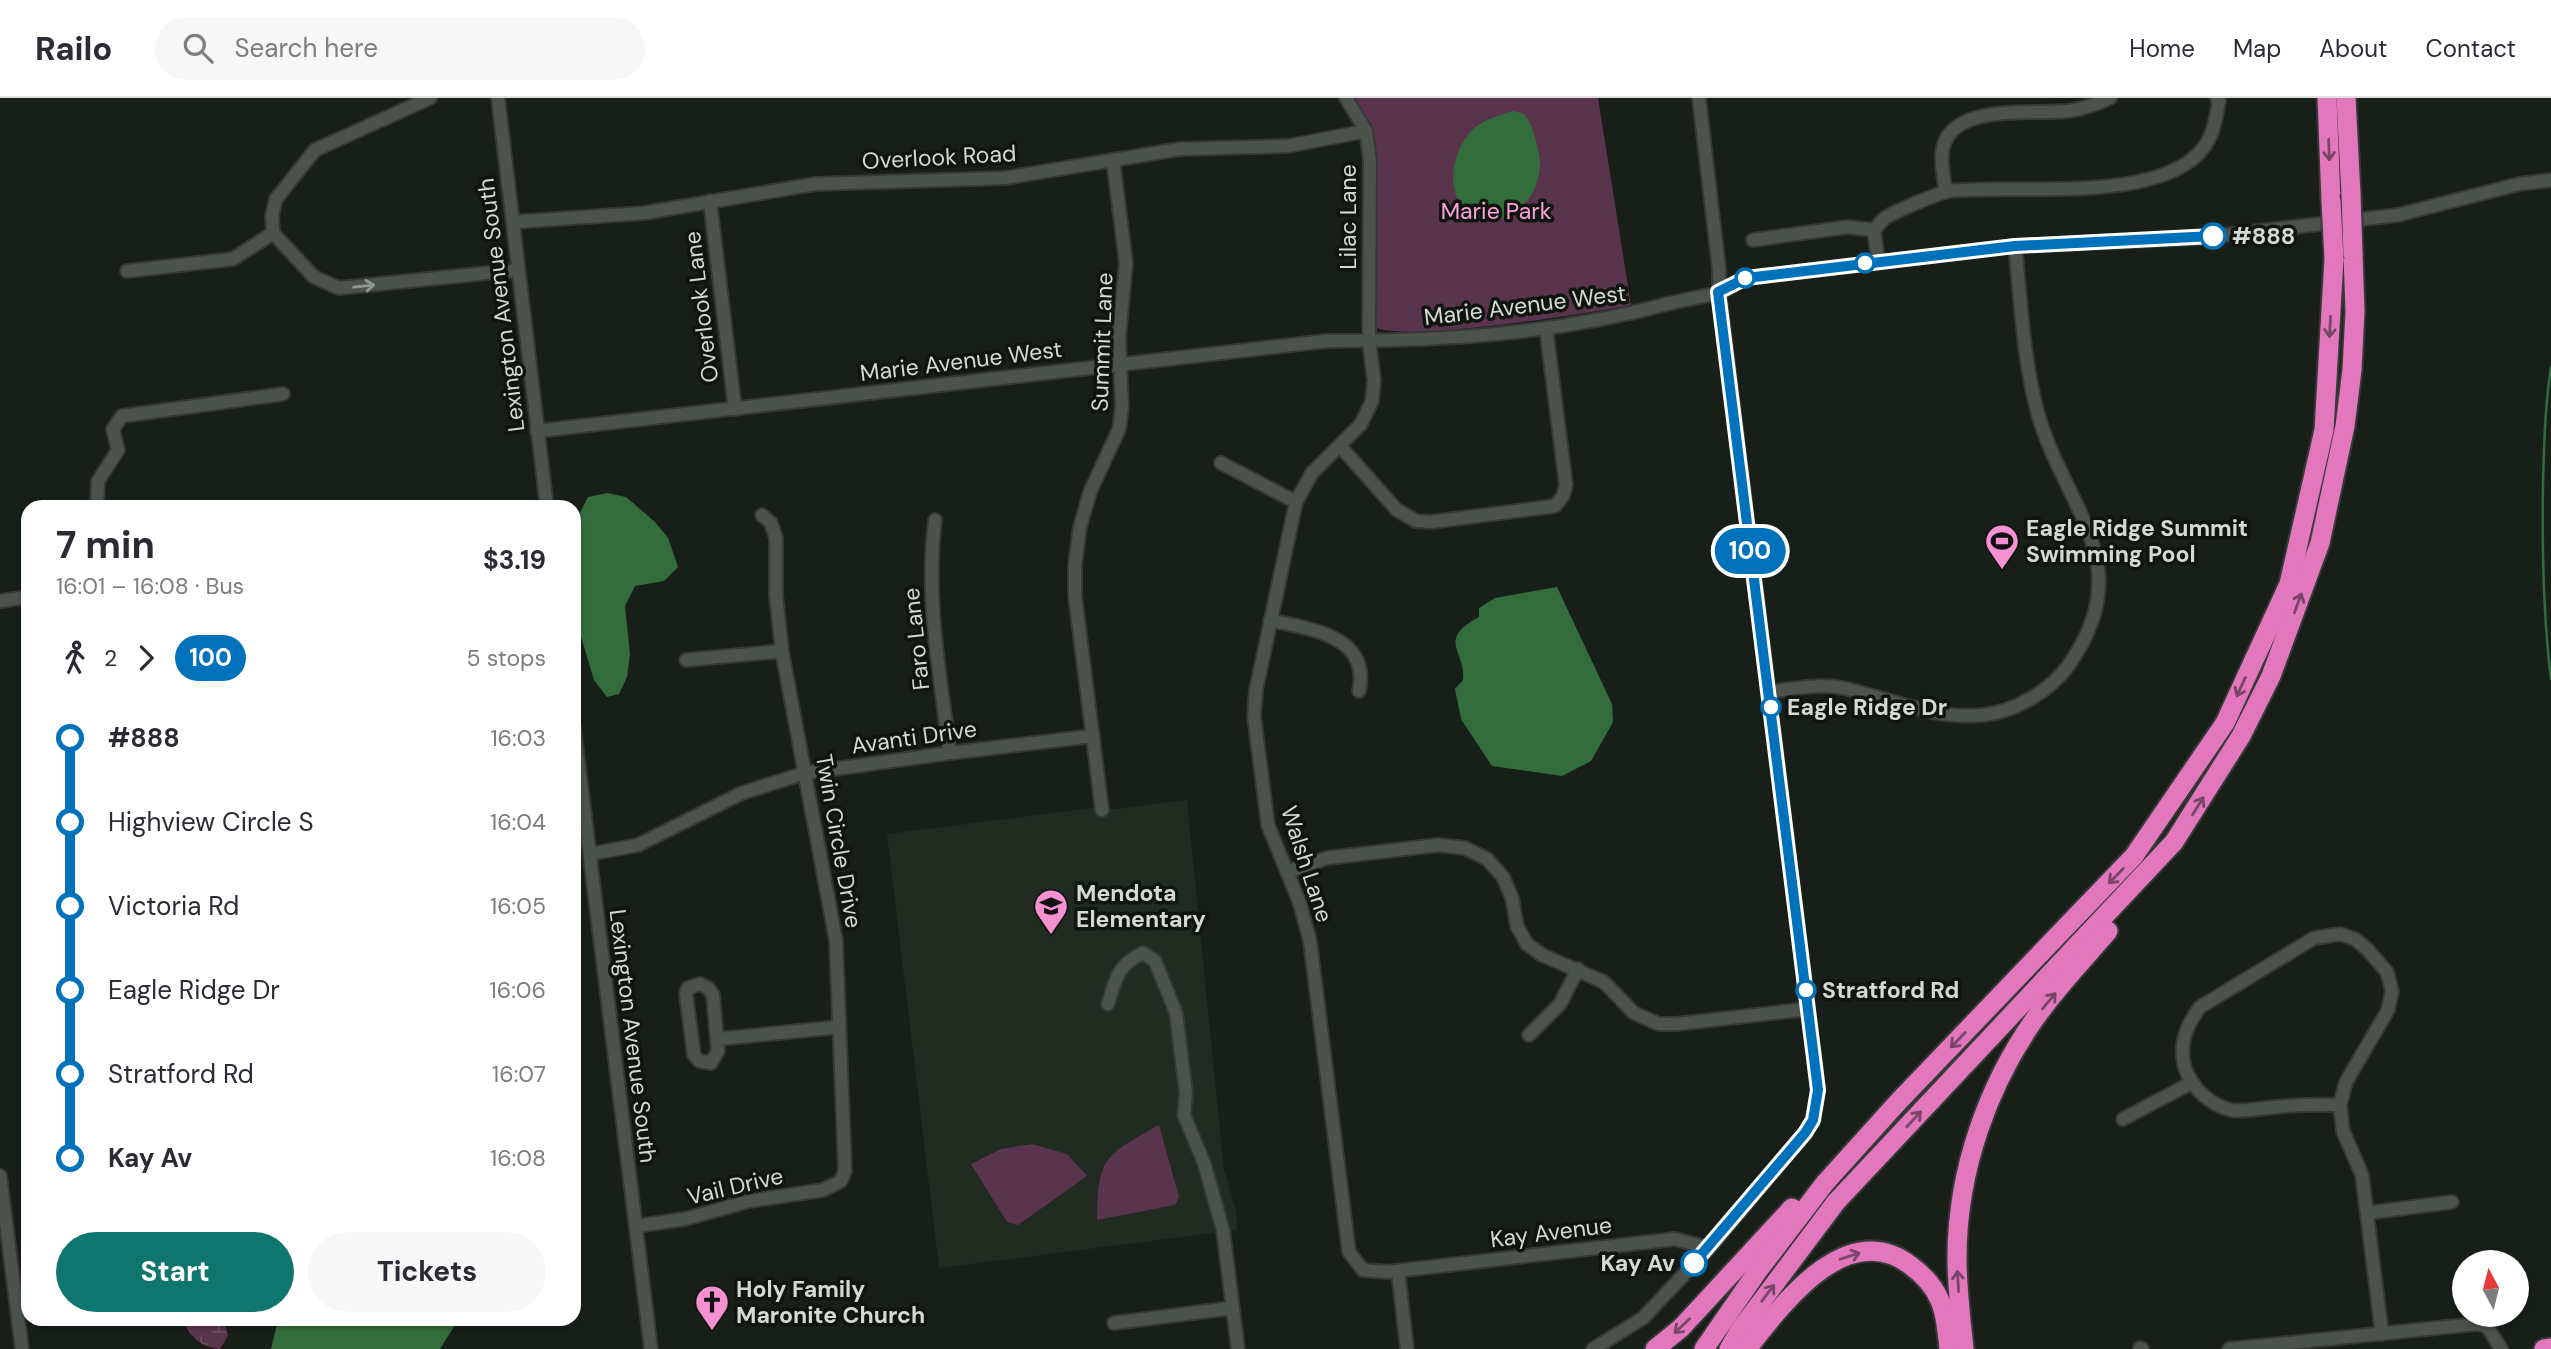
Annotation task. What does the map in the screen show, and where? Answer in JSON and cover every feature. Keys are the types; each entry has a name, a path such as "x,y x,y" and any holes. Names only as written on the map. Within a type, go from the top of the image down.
{"highway":[{"path":"1704,1349 1757,1272 1825,1183 1899,1101 2134,856 2225,723 2289,584 2324,430 2334,259 2327,98"},
{"path":"1964,1349 1957,1257 1962,1198 1975,1139 1993,1090 2038,1014 2143,888 2241,736 2271,676 2320,542 2345,426 2352,369 2355,311 2346,98"},
{"path":"1729,1349 1740,1329 1836,1202 2174,842"},
{"path":"1655,1349 1681,1328 1837,1158 1899,1101"},
{"path":"1747,1349 1791,1293 1830,1264 1848,1254 1862,1252 1884,1254 1906,1261 1924,1275 1937,1292 1946,1312 1949,1349"},
{"path":"2544,1349 2551,1348"}],"street":[{"path":"429,98 315,150 276,199 272,216 273,233 314,277 340,288 518,270"},
{"name":"Lexington Avenue South","path":"498,98 546,500"},
{"name":"Lilac Lane","path":"1346,98 1366,131 1370,160 1369,341"},
{"path":"1593,1349 1643,1318 1709,1248 1805,1133 1813,1120 1818,1090 1718,292 1719,269 1699,98"},
{"path":"1946,192 1941,152 1952,130 1972,120 2009,111 2069,111 2110,98"},
{"path":"1878,261 1874,230 1885,218 1946,192 2080,188 2162,176 2186,165 2205,146 2214,125 2218,100"},
{"name":"Overlook Road","path":"513,222 643,213 815,184 1005,178 1180,149 1288,146 1366,131"},
{"name":"Summit Lane","path":"1102,810 1075,596 1075,564 1080,527 1090,492 1119,429 1122,407 1120,315 1126,263 1113,160"},
{"name":"Marie Avenue West","path":"537,431 1326,341 1447,339 1546,328 1622,316 1718,292 1746,278 2015,246 2197,238 2398,215 2519,184 2551,180"},
{"name":"Overlook Lane","path":"710,201 735,409"},
{"path":"1753,240 1847,226 1874,230"},
{"path":"127,271 233,259 273,233"},
{"path":"1769,692 1812,686 1840,687 1938,714 1983,715 2013,707 2040,692 2064,672 2082,647 2097,605 2098,558 2089,528 2055,460 2038,414 2028,360 2015,246"},
{"path":"1340,446 1396,510 1416,521 1431,522 1555,506 1563,496 1566,485 1546,328"},
{"name":"Walsh Lane","path":"1369,341 1374,380 1372,401 1361,424 1312,473 1296,502 1256,690 1254,716 1268,825 1300,904 1310,941 1349,1252 1363,1269 1373,1272 1398,1271"},
{"path":"97,500 98,481 118,450 113,429 122,416 283,394"},
{"path":"1221,463 1296,502"},
{"name":"Twin Circle Drive","path":"762,515 771,523 776,538 776,595 782,651 835,933 845,1162 841,1181"},
{"name":"Faro Lane","path":"935,520 931,556 931,599 950,753"},
{"path":"0,601 21,598"},
{"path":"1270,620 1321,631 1342,643 1356,657 1362,678 1359,691"},
{"path":"686,660 782,651"},
{"name":"Avanti Drive","path":"590,854 638,845 742,793 805,773 1093,736"},
{"name":"Lexington Avenue South","path":"581,791 651,1349"},
{"path":"1287,872 1327,858 1438,845 1465,848 1487,859 1503,877 1512,898 1517,926 1527,944 1542,955 1604,982 1634,1013 1659,1024 1676,1024 1808,1009"},
{"path":"2340,1105 2305,1104 2233,1110 2208,1101 2191,1083 2183,1063 2182,1044 2188,1024 2200,1007 2314,938 2340,934 2355,939 2387,972 2392,991 2388,1010 2346,1082 2340,1105 2343,1131 2362,1175 2382,1334"},
{"path":"1108,1004 1115,979 1128,960 1143,953 1155,961 1176,1013 1186,1093 1184,1115 1204,1163 1223,1230 1238,1349"},
{"path":"1529,1035 1560,1004 1578,969"},
{"path":"693,985 708,988 713,995 719,1039 718,1051 711,1063 699,1061 694,1055 687,994 688,988 693,985"},
{"path":"719,1039 839,1027"},
{"path":"2123,1119 2191,1083"},
{"path":"0,1176 6,1284 21,1314"},
{"name":"Vail Drive","path":"636,1226 685,1219 750,1201 823,1190 841,1181"},
{"path":"2367,1213 2452,1202"},
{"name":"Kay Avenue","path":"1398,1271 1675,1239 1709,1248"},
{"path":"1398,1271 1407,1349"},
{"path":"1114,1323 1232,1308"},
{"path":"2230,1349 2476,1324 2487,1326 2501,1349"},
{"path":"22,1349 23,1326"}],"shaded area":[{"path":"1513,111 1522,113 1531,125 1539,155 1538,178 1528,200 1511,215 1500,219 1475,219 1455,192 1453,175 1457,156 1465,139 1477,126"},
{"path":"607,493 626,497 655,522 668,538 678,567 664,581 635,586 625,606 630,654 627,677 619,694 607,697 594,680 581,637 581,511 588,497"},
{"path":"1557,587 1612,704 1613,722 1591,761 1562,776 1492,766 1461,719 1455,689 1463,680 1463,670 1456,639 1466,625 1479,617 1479,608 1495,598"},
{"name":"Mendota Elementary","path":"1187,800 1224,1169 1236,1211 1237,1230 939,1268 887,834 1092,808 1117,809"},
{"path":"277,1326 454,1326 440,1349 271,1349"}],"green space":[{"name":"Marie Park","path":"1353,98 1598,98 1631,305 1540,320 1458,329 1393,331 1375,327 1375,144 1366,118"},
{"path":"1159,1125 1179,1197 1175,1205 1097,1220 1104,1166 1124,1145"},
{"path":"1032,1144 1067,1154 1087,1176 1018,1225 1007,1222 971,1164 1001,1149"},
{"path":"186,1326 226,1326 228,1336 220,1349 207,1346"}],"waterway":[{"path":"2551,367 2543,485 2545,607 2551,679"}],"bus line":[{"name":"100","path":"1694,1263 1805,1133 1813,1120 1818,1090 1718,292 1746,278 1878,261 2015,246 2213,236"}],"place":[{"name":"#888","path":"2213,236"},
{"name":"Eagle Ridge Summit Swimming Pool","path":"2002,571"},
{"name":"Eagle Ridge Dr","path":"1771,707"},
{"name":"Mendota Elementary","path":"1051,936"},
{"name":"Stratford Rd","path":"1806,990"},
{"name":"Kay Av","path":"1694,1263"},
{"name":"Holy Family Maronite Church","path":"712,1332"}]}
